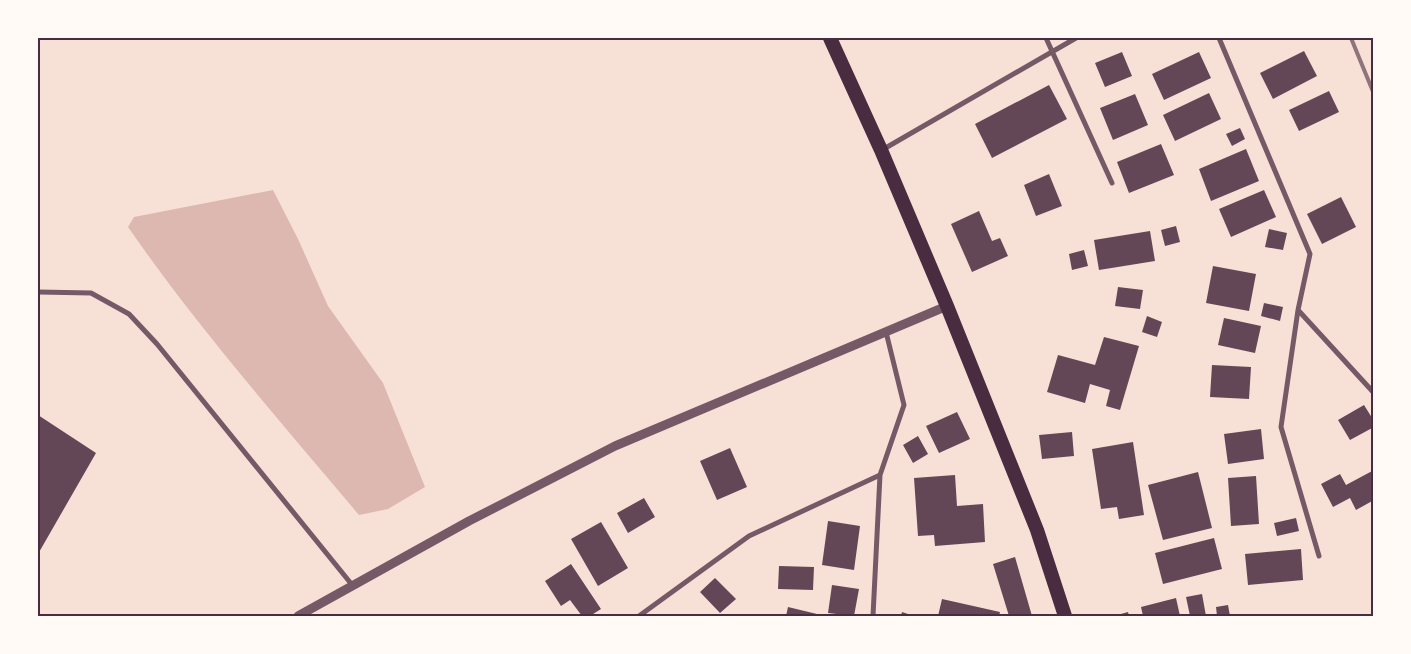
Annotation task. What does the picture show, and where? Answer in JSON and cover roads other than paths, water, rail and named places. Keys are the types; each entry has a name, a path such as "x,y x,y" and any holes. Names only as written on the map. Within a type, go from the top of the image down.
{"highway":[{"path":"830,38 882,150 947,306 1036,530 1065,616"}],"street":[{"path":"1046,38 1112,183"},
{"path":"882,150 1076,38"},
{"path":"1219,38 1310,254 1298,310 1281,427 1319,556"},
{"path":"38,292 91,294 129,314 158,344 353,586"},
{"path":"298,616 469,521 615,446 947,306"},
{"path":"1298,310 1374,393"},
{"path":"873,616 880,475 904,405 886,332"},
{"path":"638,616 749,536 880,475"}],"railway":[{"path":"1351,38 1374,94"}]}
